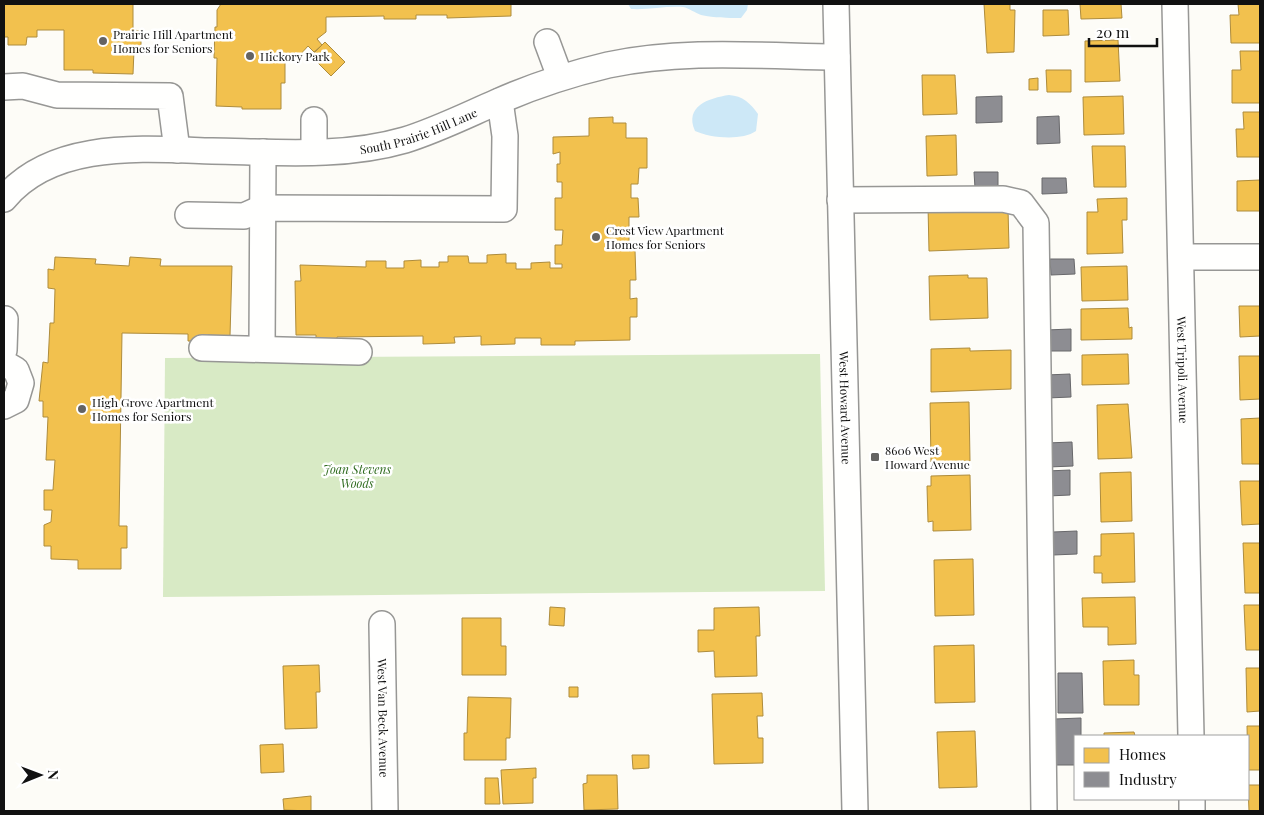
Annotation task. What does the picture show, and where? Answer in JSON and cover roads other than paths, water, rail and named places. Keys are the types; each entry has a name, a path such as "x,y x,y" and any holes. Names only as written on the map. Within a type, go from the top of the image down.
{"street":[{"name":"West Howard Avenue","path":"836,4 855,811"},
{"name":"West Tripoli Avenue","path":"1175,4 1191,735"},
{"path":"547,42 560,77"},
{"name":"South Prairie Hill Lane","path":"4,199 30,178 52,165 82,156 124,150 314,152 363,149 405,140 560,77 610,65 687,56 837,57"},
{"path":"4,87 24,86 57,95 170,96 177,150"},
{"path":"188,215 244,216 262,208 504,209 505,136 500,101"},
{"path":"314,120 314,152"},
{"path":"262,349 263,152"},
{"path":"840,200 1003,199 1020,203 1036,223 1044,811"},
{"path":"1181,257 1260,257"},
{"path":"4,350 5,319"},
{"path":"202,348 359,352"},
{"path":"4,362 16,370 21,383 16,400 4,406"},
{"name":"West Van Beck Avenue","path":"382,624 386,811"}],"water":[{"path":"628,4 748,4 747,10 741,18 721,18 701,15 683,7 631,9"},
{"path":"729,95 746,101 758,114 756,131 743,136 726,137 695,131 692,122 696,109 714,98"}],"place":[{"name":"Prairie Hill Apartment Homes for Seniors","path":"103,41"},
{"name":"Hickory Park","path":"250,56"},
{"name":"Crest View Apartment Homes for Seniors","path":"596,237"},
{"name":"High Grove Apartment Homes for Seniors","path":"82,409"},
{"name":"8606 West Howard Avenue","path":"875,457"}],"park label":[{"name":"Joan Stevens Woods","path":"357,476"}]}
